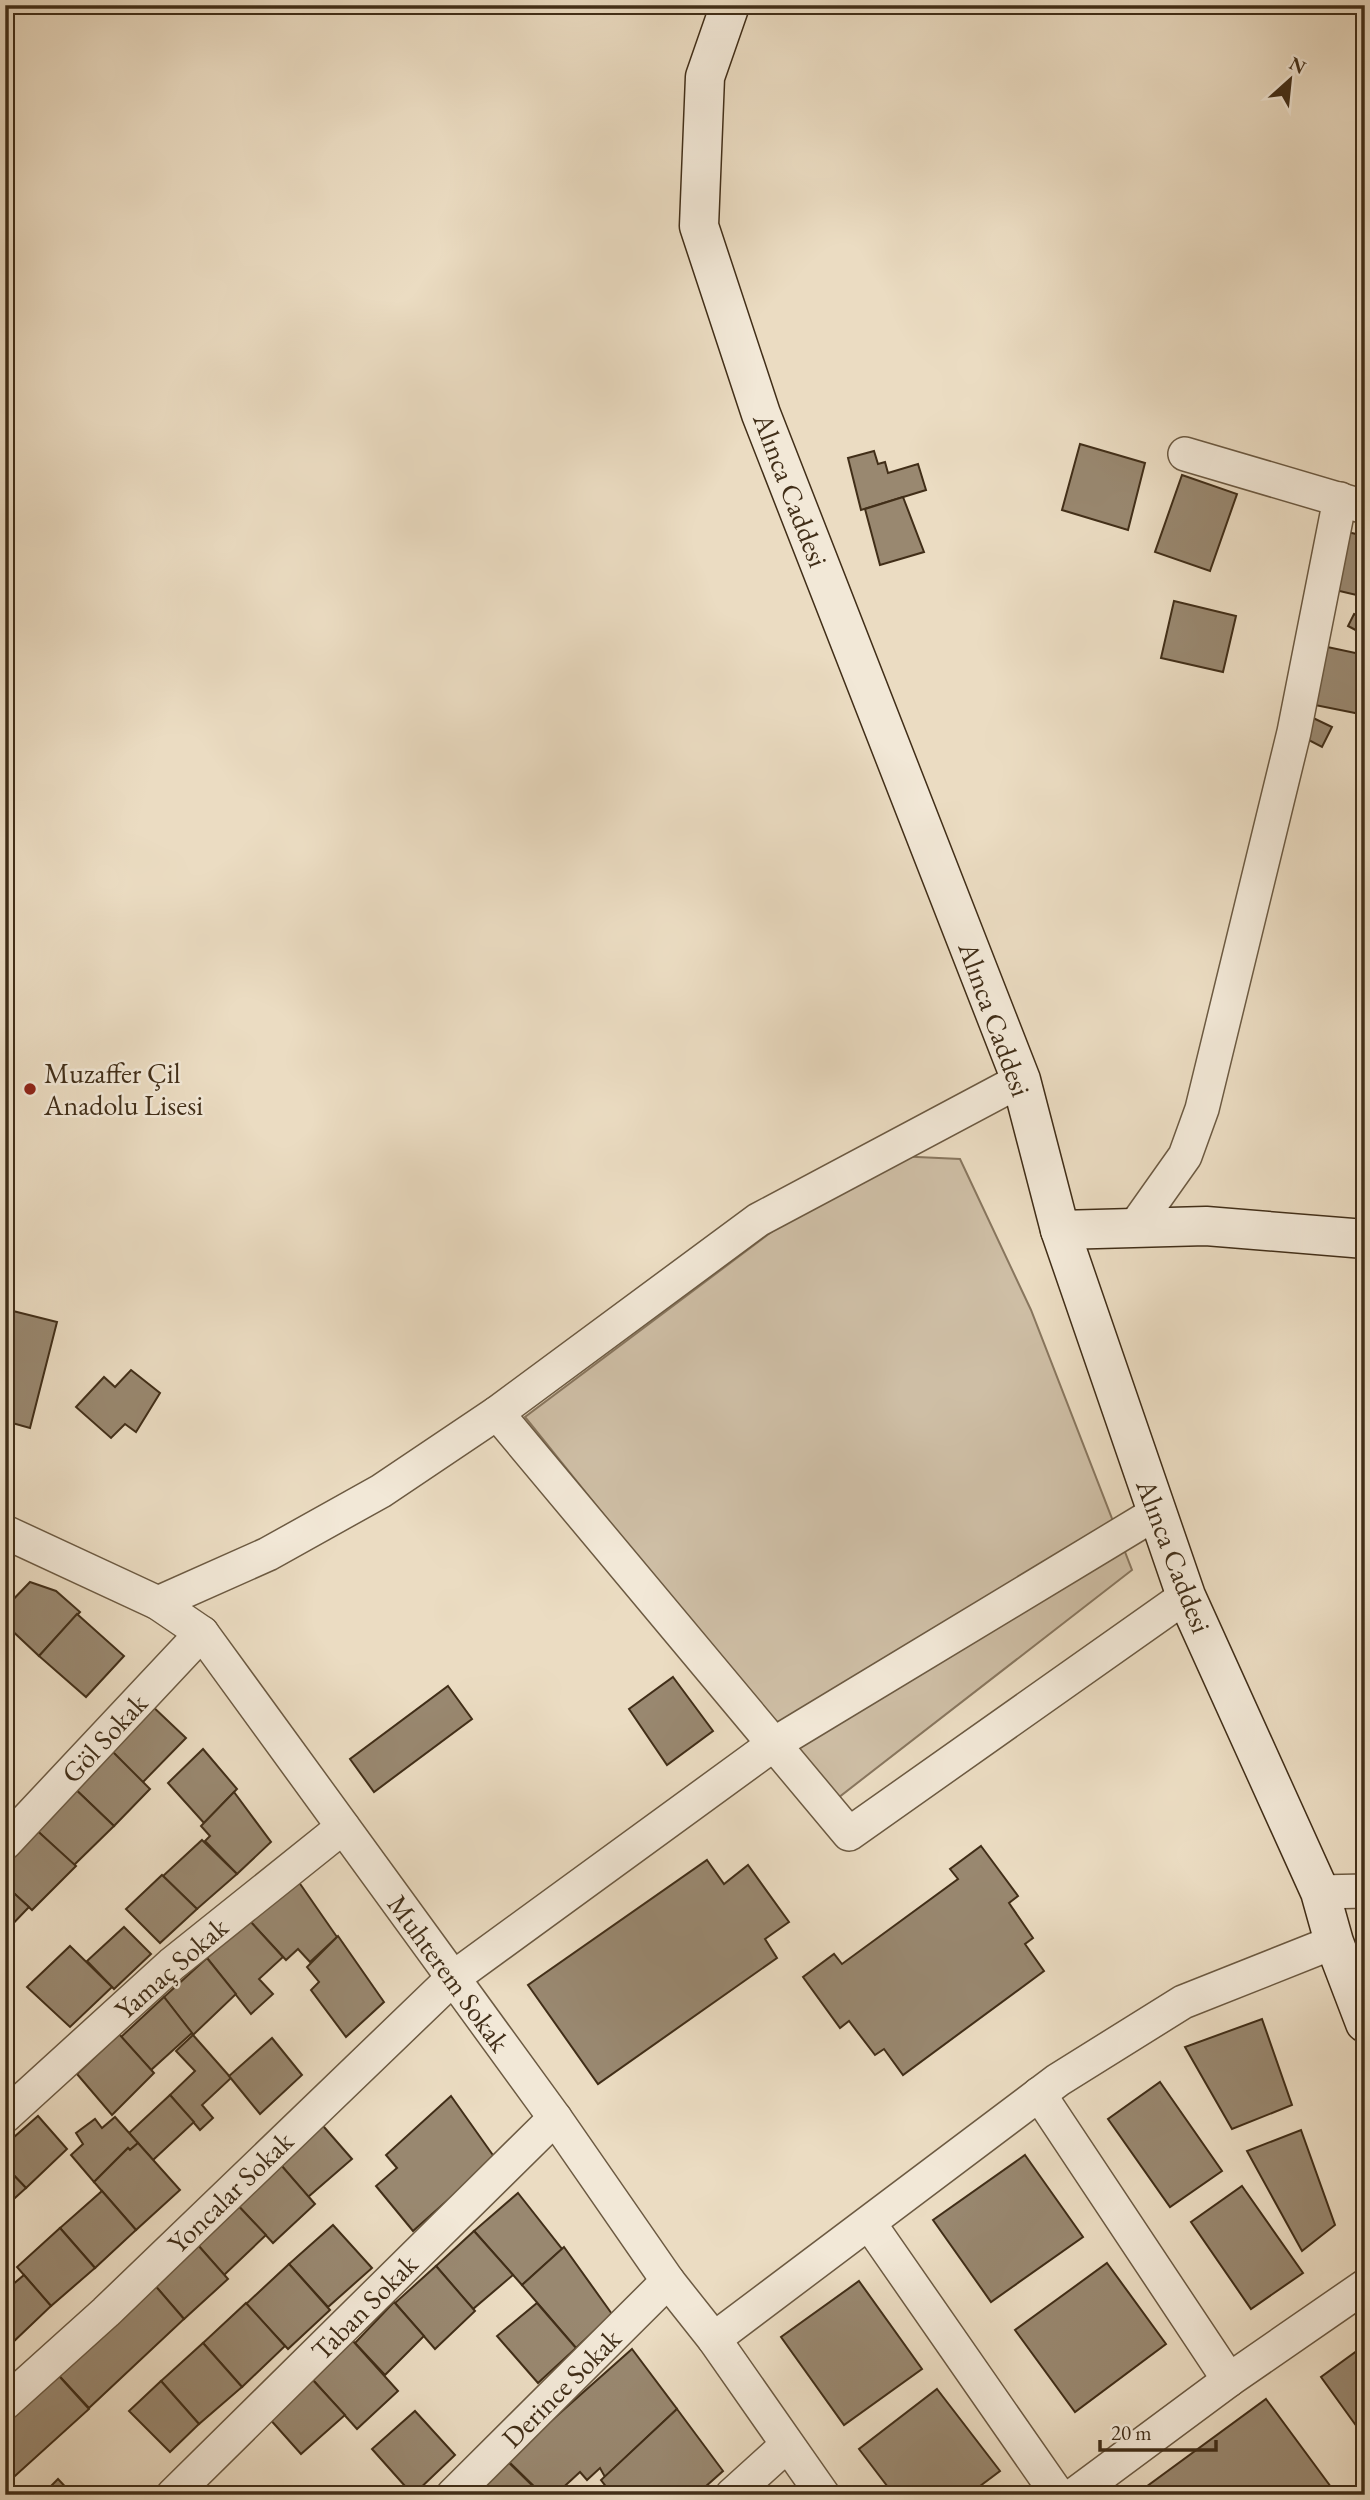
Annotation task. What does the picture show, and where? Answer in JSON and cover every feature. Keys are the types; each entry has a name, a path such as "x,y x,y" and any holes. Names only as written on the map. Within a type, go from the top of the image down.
{"street":[{"name":"Alınca Caddesi","path":"730,5 705,78 699,226 761,414 1021,1080 1060,1230 1186,1595 1320,1892 1334,1942 1365,2023"},
{"path":"1134,1228 1185,1156 1202,1109 1352,503 1185,454"},
{"path":"158,1603 268,1554 381,1491 498,1413 758,1220 1021,1080"},
{"path":"1060,1230 1206,1226 1365,1239"},
{"path":"498,1413 849,1834 1186,1595"},
{"name":"Yoncalar Sokak","path":"5,2403 106,2312 453,1978 774,1744 1156,1513"},
{"name":"Muhterem Sokak","path":"5,1532 158,1603 202,1633 555,2118 668,2281 714,2339 786,2446 823,2495"},
{"name":"Göl Sokak","path":"5,1843 202,1633"},
{"name":"Yamaç Sokak","path":"5,2116 172,1964 343,1827"},
{"path":"1320,1892 1365,1891"},
{"path":"714,2339 1040,2094 1183,2002 1334,1942"},
{"path":"1040,2094 1229,2380"},
{"name":"Taban Sokak","path":"173,2495 555,2118"},
{"path":"869,2223 1058,2495"},
{"name":"Derince Sokak","path":"453,2495 668,2281"},
{"path":"1074,2495 1229,2380 1365,2286"},
{"path":"732,2495 786,2446"}],"shaded area":[{"path":"874,1155 960,1159 1031,1310 1132,1570 834,1801 525,1417"}],"building":[{"path":"1080,444 1145,463 1128,530 1062,510"},
{"path":"874,451 878,464 885,462 888,473 918,464 926,490 861,510 848,458"},
{"path":"1182,475 1237,494 1210,571 1155,552"},
{"path":"903,497 924,552 880,565 865,509"},
{"path":"1343,531 1365,536 1365,597 1331,589"},
{"path":"1174,601 1236,616 1223,672 1161,658"},
{"path":"1354,614 1365,620 1365,635 1348,626"},
{"path":"1318,645 1365,655 1365,715 1305,703"},
{"path":"1309,716 1332,727 1322,747 1299,735"},
{"path":"5,1309 57,1322 30,1428 5,1421"},
{"path":"131,1370 160,1393 136,1432 125,1424 111,1438 76,1407 104,1377 115,1387"},
{"path":"30,1582 56,1591 80,1612 39,1656 5,1624 5,1608"},
{"path":"77,1614 124,1656 86,1697 39,1656"},
{"path":"673,1677 713,1731 667,1765 629,1709"},
{"path":"448,1686 472,1719 374,1792 350,1759"},
{"path":"149,1703 186,1738 142,1783 106,1745"},
{"path":"106,1745 150,1789 114,1826 70,1784"},
{"path":"203,1749 237,1789 204,1823 168,1783"},
{"path":"70,1784 114,1826 74,1865 32,1826"},
{"path":"234,1792 271,1842 237,1874 205,1841 210,1836 201,1826"},
{"path":"32,1826 76,1866 32,1910 5,1885 5,1855"},
{"path":"202,1840 237,1874 197,1909 163,1876"},
{"path":"981,1846 1018,1896 1009,1903 1033,1938 1025,1944 1044,1971 903,2075 884,2049 875,2055 849,2021 840,2028 803,1977 834,1954 842,1964 958,1879 950,1869"},
{"path":"707,1860 724,1884 748,1865 789,1922 765,1939 777,1958 598,2084 528,1985"},
{"path":"162,1875 197,1909 160,1943 126,1909"},
{"path":"296,1878 337,1937 310,1962 298,1949 286,1960 249,1920"},
{"path":"5,1885 29,1907 5,1932"},
{"path":"249,1920 283,1957 259,1979 273,1994 251,2014 207,1958"},
{"path":"124,1927 151,1954 114,1989 87,1961"},
{"path":"338,1936 384,2002 346,2037 311,1990 319,1982 307,1967"},
{"path":"70,1946 112,1987 70,2027 27,1987"},
{"path":"207,1958 236,1994 193,2035 164,1997"},
{"path":"164,1997 192,2033 151,2070 121,2037"},
{"path":"1262,2019 1292,2105 1232,2129 1185,2047"},
{"path":"119,2034 154,2073 112,2115 77,2074"},
{"path":"193,2035 231,2078 202,2105 213,2118 200,2130 170,2095 195,2071 176,2051"},
{"path":"272,2038 302,2075 260,2114 229,2076"},
{"path":"1160,2082 1222,2171 1170,2207 1108,2119"},
{"path":"170,2095 194,2122 153,2160 129,2133"},
{"path":"451,2096 495,2158 413,2231 376,2186 397,2168 386,2155"},
{"path":"38,2116 67,2149 26,2188 5,2166 5,2145"},
{"path":"115,2117 138,2143 130,2150 128,2148 94,2182 71,2155 83,2144 76,2133 95,2119 102,2128"},
{"path":"317,2119 352,2159 308,2197 274,2157"},
{"path":"1301,2130 1335,2225 1302,2251 1247,2151"},
{"path":"138,2143 180,2190 136,2230 94,2182 128,2148 130,2150"},
{"path":"1025,2155 1083,2237 991,2302 933,2220"},
{"path":"274,2157 315,2204 273,2243 231,2198"},
{"path":"5,2166 26,2188 5,2207"},
{"path":"1242,2186 1303,2273 1251,2309 1191,2222"},
{"path":"102,2191 136,2230 95,2268 60,2228"},
{"path":"518,2193 562,2249 522,2285 474,2231"},
{"path":"231,2198 266,2235 224,2275 189,2235"},
{"path":"333,2225 372,2268 328,2307 289,2264"},
{"path":"60,2228 95,2268 51,2306 17,2267"},
{"path":"474,2231 513,2275 473,2309 436,2266"},
{"path":"189,2235 228,2279 184,2319 146,2275"},
{"path":"564,2247 612,2314 576,2348 522,2285"},
{"path":"1107,2263 1166,2344 1075,2412 1015,2330"},
{"path":"289,2264 330,2310 288,2349 246,2304"},
{"path":"436,2266 475,2311 435,2349 395,2303"},
{"path":"24,2275 51,2306 10,2345 5,2340 5,2291"},
{"path":"146,2275 184,2319 89,2408 50,2366"},
{"path":"859,2281 922,2369 844,2425 781,2337"},
{"path":"394,2302 424,2336 385,2375 355,2343"},
{"path":"246,2303 285,2346 242,2387 203,2343"},
{"path":"537,2303 576,2348 538,2383 497,2336"},
{"path":"352,2340 398,2391 357,2429 313,2380"},
{"path":"203,2343 242,2387 199,2424 161,2381"},
{"path":"1365,2345 1365,2438 1321,2377"},
{"path":"632,2349 677,2409 605,2477 600,2468 587,2480 580,2472 555,2495 543,2495 507,2460"},
{"path":"50,2366 89,2409 5,2485 5,2407"},
{"path":"311,2378 345,2415 301,2454 268,2417"},
{"path":"161,2381 199,2424 170,2452 129,2411"},
{"path":"937,2389 1000,2471 968,2495 894,2495 859,2449"},
{"path":"1266,2399 1331,2487 1321,2495 1135,2495"},
{"path":"677,2409 723,2471 696,2495 609,2495 611,2493 601,2480"},
{"path":"415,2411 455,2455 413,2495 372,2449"},
{"path":"506,2460 542,2495 471,2495"},
{"path":"58,2479 73,2495 42,2495"}],"place":[{"name":"Muzaffer Çil Anadolu Lisesi","path":"30,1089"}]}
